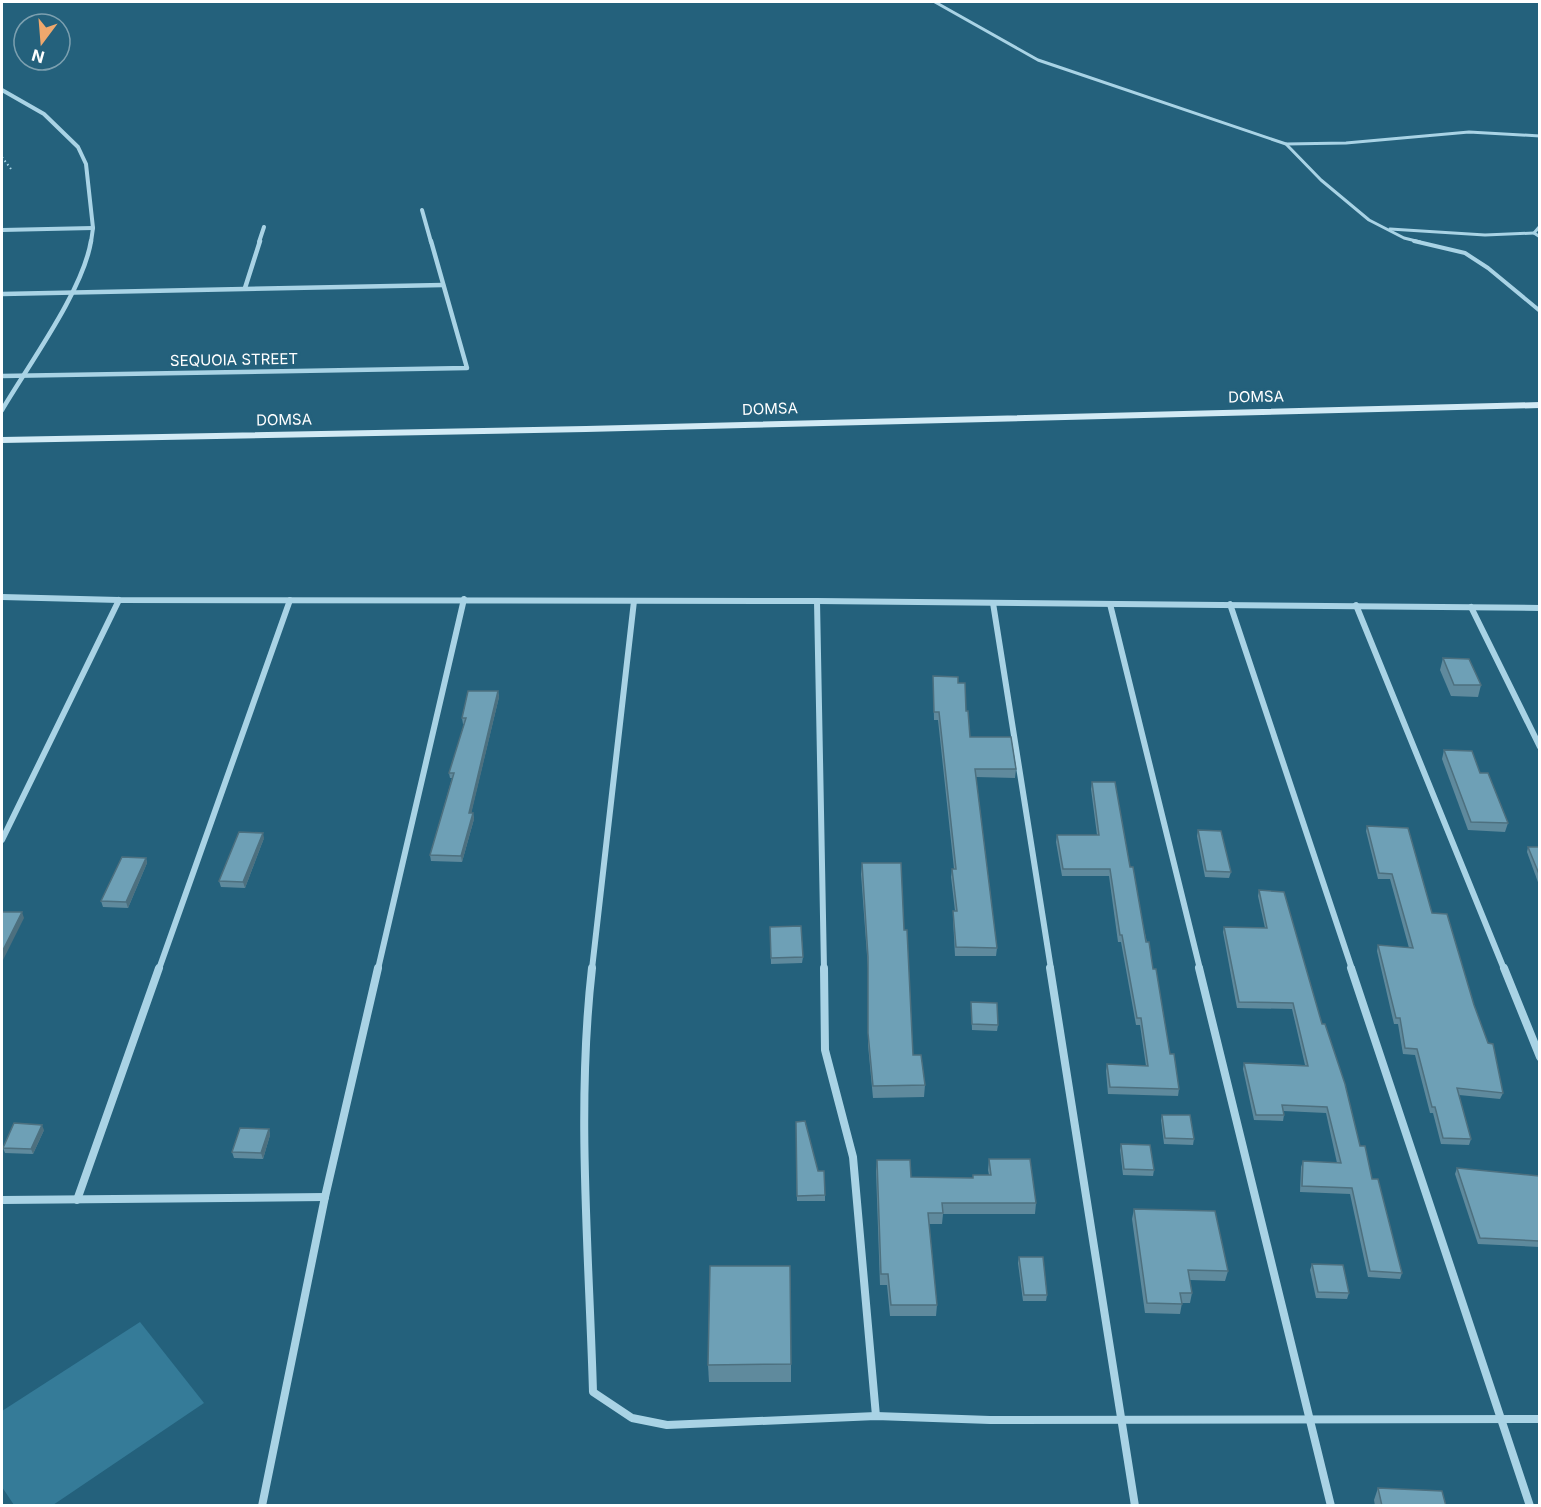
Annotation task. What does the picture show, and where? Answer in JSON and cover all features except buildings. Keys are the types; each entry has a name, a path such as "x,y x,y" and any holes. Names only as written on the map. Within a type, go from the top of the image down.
{"main road":[{"name":"DOMSA","path":"2,440 586,429 1539,405"}],"street":[{"path":"2,90 44,114 78,147 86,164 93,228 88,260 73,291 2,410"},
{"path":"2,294 443,285 422,210"},
{"path":"244,288 264,227"},
{"path":"2,230 93,228"},
{"name":"SEQUOIA STREET","path":"2,376 467,368 443,285"},
{"path":"2,597 119,600 464,599 1539,608"},
{"path":"262,1506 325,1197 464,599"},
{"path":"2,840 119,600"},
{"path":"77,1200 290,600"},
{"path":"634,601 587,1015 586,1127 593,1392 632,1418 667,1425 876,1416 990,1420 1539,1419"},
{"path":"817,601 825,1050 853,1157 876,1416"},
{"path":"993,603 1135,1506"},
{"path":"1110,604 1331,1506"},
{"path":"1230,604 1530,1506"},
{"path":"1356,605 1539,1057"},
{"path":"1471,607 1539,747"},
{"path":"2,1200 325,1197"}],"lane":[{"path":"934,2 1038,60 1286,144 1346,143 1469,132 1539,136"},
{"path":"1286,144 1321,180 1352,207 1404,238 1465,253 1539,311"},
{"path":"1534,233 1539,226"},
{"path":"1387,228 1485,235 1534,233 1539,237"}],"path":[{"path":"2,157 10,169"}],"shaded area":[{"path":"140,1322 204,1403 53,1505 14,1505 2,1487 2,1411"}]}
